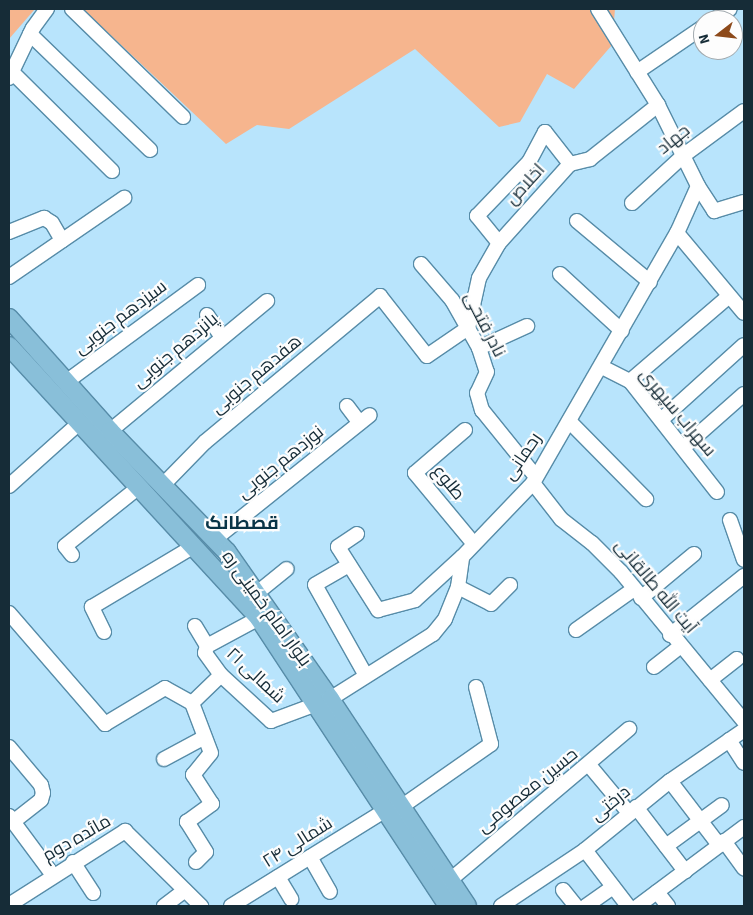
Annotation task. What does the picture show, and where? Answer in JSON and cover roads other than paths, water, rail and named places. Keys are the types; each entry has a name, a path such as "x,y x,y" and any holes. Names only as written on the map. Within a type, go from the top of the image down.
{"main road":[{"name":"بلوار امام خمینی ره","path":"9,318 162,486 215,538 257,593 323,702 393,809 448,906"},
{"name":"بلوار امام خمینی ره","path":"9,346 78,424 194,546 258,618 323,702"},
{"name":"بلوار امام خمینی ره","path":"393,809 467,906"}],"street":[{"path":"47,9 30,34 10,73 112,171"},
{"path":"72,9 183,117"},
{"path":"599,9 658,105 698,186 714,211 744,202"},
{"path":"30,34 150,150"},
{"path":"637,72 693,34"},
{"name":"اخلاص","path":"468,328 479,278 499,244 570,164 590,158 658,105"},
{"name":"جهاد","path":"632,204 684,155 744,111"},
{"path":"499,244 477,216 529,162 545,132 570,164"},
{"name":"رحمانی","path":"349,565 378,610 415,600 462,557 534,480 602,367 650,282 677,233 698,186"},
{"path":"9,277 124,198"},
{"path":"9,232 44,218 52,223 62,240"},
{"path":"577,221 650,282"},
{"path":"677,233 744,313"},
{"name":"نادر فتحی","path":"421,264 452,300 479,348 487,372 477,393 482,410 534,480"},
{"path":"560,274 622,330"},
{"name":"سیزدهم جنوبی","path":"66,382 198,285"},
{"name":"هفدهم جنوبی","path":"162,486 205,442 380,296 428,356 468,328"},
{"path":"630,382 729,296"},
{"name":"پانزدهم جنوبی","path":"110,430 221,336 267,301"},
{"path":"206,315 221,336"},
{"path":"479,348 526,326"},
{"path":"662,419 744,345"},
{"name":"سهراب سپهری","path":"602,367 630,382 662,419 717,492"},
{"path":"684,447 741,401"},
{"name":"نوزدهم جنوبی","path":"215,538 365,419 347,406"},
{"path":"569,422 646,499"},
{"path":"11,480 78,424"},
{"name":"طلوع","path":"465,430 415,473 474,544"},
{"name":"آیت الله طالقانی","path":"534,480 561,519 592,542 744,721"},
{"path":"72,555 65,546 139,487"},
{"path":"730,520 744,560"},
{"path":"357,534 338,547 349,565 315,585 366,676"},
{"path":"104,632 92,607 194,546"},
{"path":"576,630 638,594 694,554"},
{"path":"323,702 433,634 445,619 458,587 462,557"},
{"path":"257,593 287,569"},
{"path":"670,635 741,584"},
{"path":"458,587 491,604 510,585"},
{"path":"9,613 101,722 109,724 165,688 192,703 203,738 211,753 193,774 212,804 188,822 206,852 196,862"},
{"name":"۲۱ شمالی","path":"258,618 207,646 205,653 221,675 271,721 323,702"},
{"path":"195,626 207,646"},
{"path":"654,667 681,646"},
{"path":"710,680 737,660"},
{"path":"192,703 221,675"},
{"name":"۲۴ شمالی","path":"231,906 393,809 491,744 476,687"},
{"name":"حسین معصومی","path":"449,881 525,815 589,765 629,729"},
{"name":"درختی","path":"501,906 585,850 670,781 744,730"},
{"path":"164,759 203,738"},
{"path":"729,740 744,763"},
{"path":"9,747 41,785 43,793 41,800 11,819 52,874"},
{"path":"589,765 666,846 685,871"},
{"path":"670,781 700,821 744,869"},
{"path":"666,846 722,805"},
{"path":"638,906 744,827"},
{"name":"مائده دوم","path":"9,905 52,874 125,831 201,906"},
{"path":"585,850 628,906"},
{"path":"310,857 330,892"},
{"path":"73,862 94,893"},
{"path":"278,877 291,899"},
{"path":"586,906 613,887"},
{"path":"164,906 185,890"},
{"path":"563,890 576,906"},
{"path":"657,892 668,906"}],"district":[{"name":"قصطانک","path":"242,524"}]}
